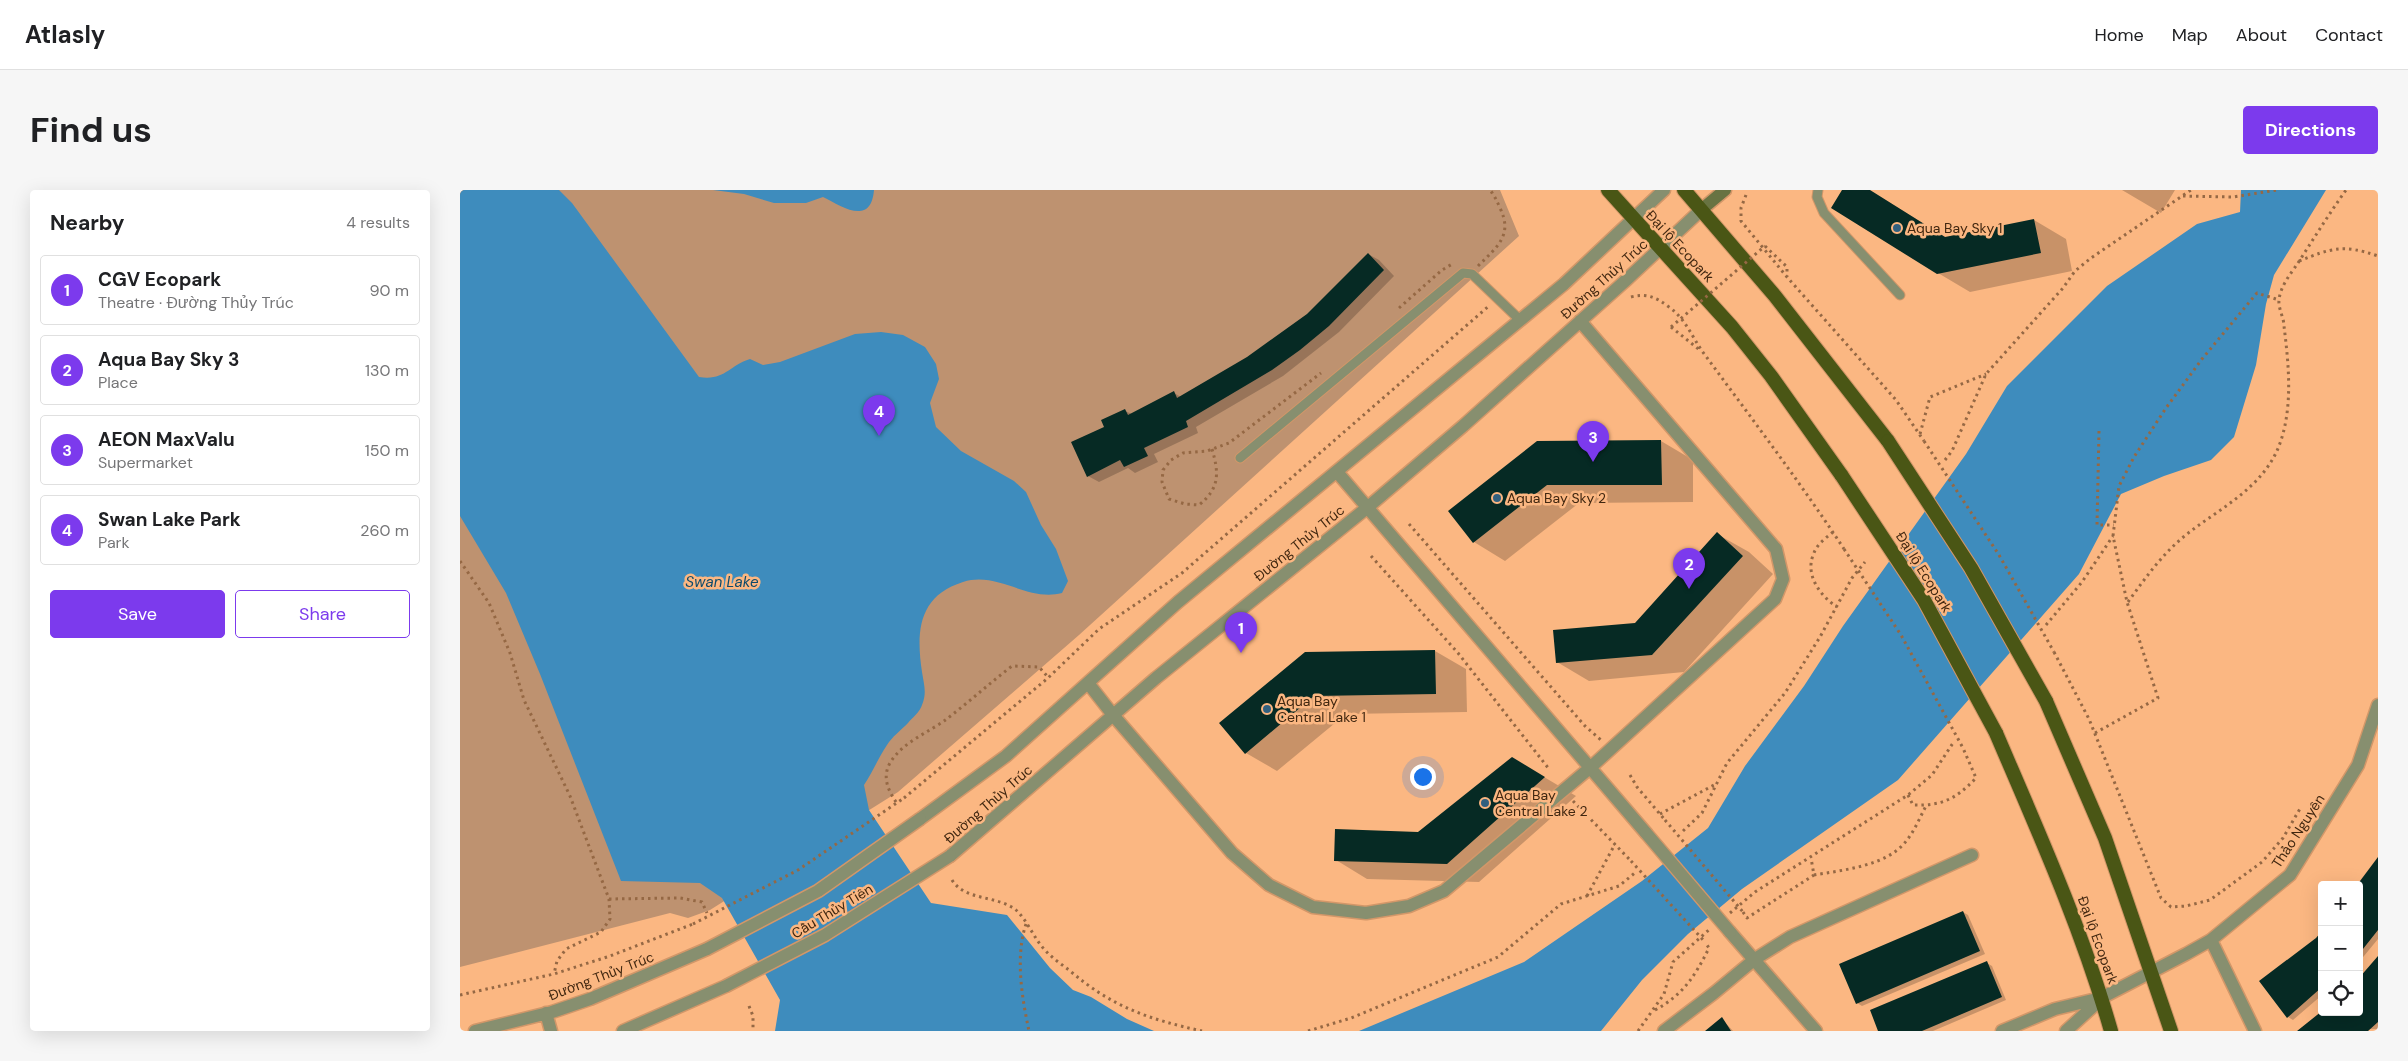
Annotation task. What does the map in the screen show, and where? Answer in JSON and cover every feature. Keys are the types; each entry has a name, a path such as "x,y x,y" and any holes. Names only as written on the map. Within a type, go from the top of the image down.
{"highway":[{"name":"Đại lộ Ecopark","path":"1608,190 1732,327 1771,376 1842,476 1924,600 1996,733 2051,860 2102,998 2111,1031"},
{"path":"1684,190 1776,296 1888,441 1971,568 2046,701 2104,838 2171,1031"}],"main road":[{"path":"1701,210 1725,190"}],"street":[{"name":"Đường Thủy Trúc","path":"920,818 1006,756 1178,602 1564,284 1664,190"},
{"name":"Đường Thủy Trúc","path":"950,856 1113,715 1368,506 1580,321 1701,210"},
{"path":"1088,683 1113,715 1232,853 1269,885 1313,907 1366,913 1409,906 1444,891 1591,767 1775,599 1783,580 1776,549 1580,321"},
{"path":"1337,472 1816,1031"},
{"name":"Thảo Nguyên","path":"2102,998 2211,940 2290,876 2358,765 2378,705"},
{"name":"Cầu Thủy Tiên","path":"707,949 818,891 920,818"},
{"path":"1664,1031 1755,959 1790,937 1972,855"},
{"name":"Cầu Thủy Tiên","path":"623,1031 726,986 825,935 950,856"},
{"path":"2211,940 2255,1031"},
{"name":"Đường Thủy Trúc","path":"475,1031 546,1013 590,999 707,949"},
{"path":"2002,1031 2055,1009 2102,998"},
{"path":"2066,1031 2102,998"},
{"path":"546,1013 551,1031"}],"lane":[{"path":"1818,190 1817,197 1824,214 1900,295"},
{"path":"1240,458 1463,273 1472,274 1520,320"}],"path":[{"path":"1945,460 1952,451 1986,374 2076,271 2191,190"},
{"path":"2182,196 2233,198 2277,190"},
{"path":"2127,602 2158,561 2187,534 2229,506 2256,481 2275,453 2284,427 2288,395 2284,323 2279,300 2288,278 2313,236 2346,190"},
{"path":"1746,195 1741,208 1741,221 1787,277 1896,400 1999,555 2054,652 2095,733 2160,898 2172,907 2186,906 2210,900 2262,862 2283,838 2301,807"},
{"path":"1703,353 1671,327 1765,246 1788,267 1787,277"},
{"path":"2299,262 2331,248 2357,249 2378,256"},
{"path":"2095,733 2158,698 2127,602 2113,536 2119,486 2134,458 2196,366 2256,293 2279,300"},
{"path":"1631,297 1641,294 1654,297 1670,308 1692,330 1703,353 1780,455 1900,635 1963,748 1976,778 1961,793 1950,800 1926,806 1912,805 1908,795"},
{"path":"460,995 554,974 610,956 693,924 798,870 904,798 1048,678 1099,629 1182,573 1498,299"},
{"path":"1920,435 1930,397 1986,374"},
{"path":"2099,431 2097,525 2114,525"},
{"path":"1212,449 1218,469 1216,485 1209,497 1200,505 1186,504 1169,499 1162,482 1163,470 1171,460 1183,453 1212,449"},
{"path":"1409,524 1585,726 1600,740"},
{"path":"1833,532 1814,553 1811,569 1816,585 1825,599 1837,607"},
{"path":"2046,625 2082,582 2113,536"},
{"path":"1371,556 1458,653 1549,769"},
{"path":"460,561 489,603 510,653 524,700 570,796 609,898 610,919 601,932 566,949 557,961 554,974"},
{"path":"1683,831 1702,813 1727,763 1785,693 1837,607 1852,578 1865,562"},
{"path":"896,802 888,790 886,776 890,763 901,749 947,719 1012,666 1039,667 1048,678"},
{"path":"1727,915 1755,892 1908,795 1932,775 1953,743"},
{"path":"1630,775 1660,814 1748,918 1814,875 1871,865 1881,860 1906,842 1926,806"},
{"path":"1660,814 1715,785"},
{"path":"1572,800 1590,821 1631,861 1709,948 1689,983 1673,1001 1653,1011"},
{"path":"1587,896 1615,844"},
{"path":"1811,858 1814,875"},
{"path":"1308,1031 1351,1018 1498,957 1561,904 1619,886 1636,872"},
{"path":"952,880 956,887 971,894 999,902 1015,910 1045,950 1087,985 1117,1005 1161,1022 1202,1031"},
{"path":"609,898 680,898 702,902 707,913"},
{"path":"1026,924 1021,938 1021,955 1026,1013 1030,1031"},
{"path":"1638,1031 1664,994 1673,962 1713,926"},
{"path":"749,1006 753,1016 753,1031"}],"shaded area":[{"path":"460,190 1500,190 1519,236 1079,635 898,792 710,910 688,918 670,913 460,967"}],"water":[{"name":"Swan Lake","path":"460,190 559,190 572,203 699,377 708,378 721,375 750,359 763,365 780,362 855,334 881,332 903,335 925,347 936,364 939,379 930,403 936,427 961,451 1014,481 1026,492 1041,525 1056,549 1068,581 1062,593 1049,595 1037,594 988,580 976,580 963,582 948,588 937,596 923,617 920,630 920,657 925,689 924,701 918,712 889,742 864,785 869,810 931,903 1007,915 1050,968 1073,990 1091,997 1127,1019 1154,1031 775,1031 780,1000 722,898 700,883 621,881 540,674 506,593 460,516"},
{"path":"713,190 874,190 872,201 867,208 861,211 854,211 823,197 806,203 774,203 744,194"},
{"path":"2241,190 2326,190 2274,275 2266,304 2256,365 2234,437 2211,460 2164,476 2121,494 2079,574 1898,780 1742,889 1688,934 1642,980 1601,1031 1359,1031 1524,962 1642,881 1708,828 1745,766 1804,686 1843,626 1966,454 2007,386 2107,286 2197,224 2240,212"}],"building":[{"name":"Aqua Bay Sky 1","path":"1842,190 1870,190 1945,237 2034,219 2041,253 1937,274 1831,208"},
{"path":"1368,253 1384,270 1329,326 1300,350 1272,370 1186,421 1188,427 1144,448 1148,456 1124,467 1120,460 1087,477 1071,442 1104,427 1101,420 1125,409 1128,415 1174,391 1177,398 1247,357 1307,314"},
{"name":"Aqua Bay Sky 2","path":"1661,440 1662,485 1547,485 1473,543 1448,511 1537,441"},
{"path":"1717,532 1743,556 1652,655 1556,663 1553,630 1635,623"},
{"name":"Aqua Bay Central Lake 1","path":"1435,650 1436,694 1314,696 1245,754 1219,723 1305,652"},
{"name":"Aqua Bay Central Lake 2","path":"1512,757 1545,777 1447,864 1334,861 1335,829 1418,832"},
{"path":"2378,857 2378,930 2363,949 2363,881 2360,881"},
{"path":"1963,911 1980,951 1856,1004 1839,964"},
{"path":"2318,936 2318,991 2287,1018 2259,981"},
{"path":"2378,956 2378,1022 2368,1031 2297,1031 2318,1014 2318,1016 2363,1016 2363,973"},
{"path":"1987,961 2002,997 1922,1031 1878,1031 1870,1010"},
{"path":"1722,1017 1731,1031 1705,1031"}],"place":[{"name":"Aqua Bay Sky 1","path":"1897,228"},
{"name":"Swan Lake Park","path":"879,436"},
{"name":"AEON MaxValu","path":"1593,462"},
{"name":"Aqua Bay Sky 2","path":"1497,498"},
{"name":"Aqua Bay Sky 3","path":"1689,589"},
{"name":"CGV Ecopark","path":"1241,653"},
{"name":"Aqua Bay Central Lake 1","path":"1267,709"},
{"name":"Aqua Bay Central Lake 2","path":"1485,803"}]}
